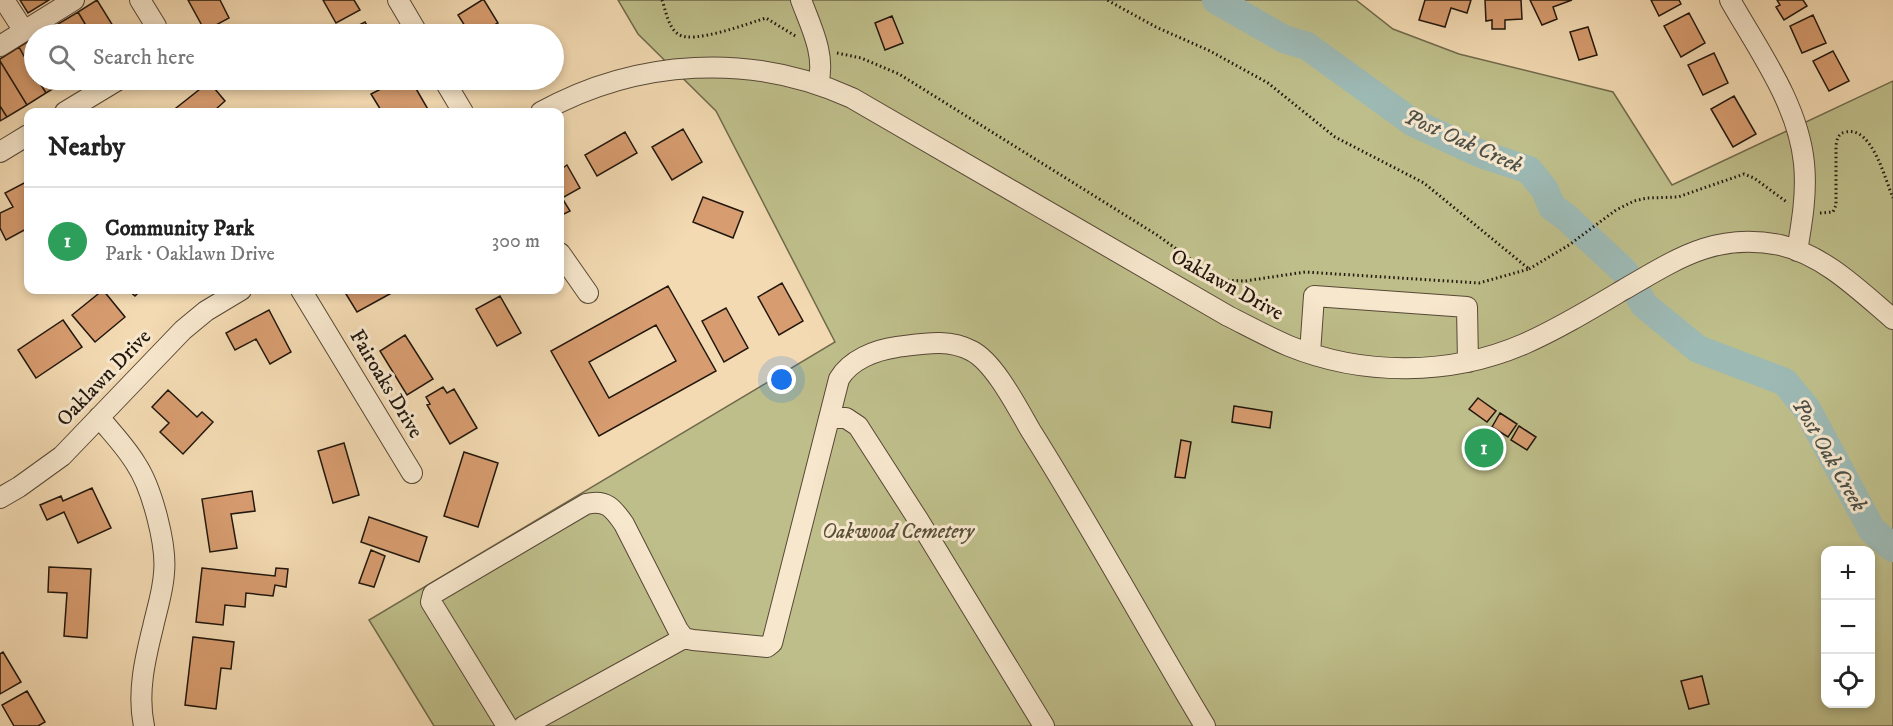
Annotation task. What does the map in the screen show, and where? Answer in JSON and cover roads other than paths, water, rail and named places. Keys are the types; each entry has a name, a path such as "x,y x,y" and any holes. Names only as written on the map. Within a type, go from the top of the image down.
{"street":[{"path":"0,46 24,31 4,0"},
{"path":"35,24 74,0"},
{"path":"140,0 155,24"},
{"path":"398,0 412,24"},
{"path":"801,0 819,48 822,70 818,84"},
{"path":"1730,0 1778,84 1800,139 1804,165 1804,208 1797,251"},
{"name":"Oaklawn Drive","path":"548,108 593,88 640,74 679,68 735,68 776,73 818,84 852,98 1228,316 1281,342 1310,353 1368,367 1431,367 1468,362 1523,345 1567,323 1658,269 1702,248 1728,242 1757,242 1797,251 1848,281 1893,319"},
{"path":"72,108 101,90"},
{"path":"450,90 462,108"},
{"path":"0,152 24,137"},
{"path":"564,259 588,293"},
{"name":"Oaklawn Drive","path":"0,498 62,456 183,330 206,311 234,294"},
{"name":"Fairoaks Drive","path":"303,294 412,473"},
{"path":"1310,353 1314,296 1467,307 1468,362"},
{"path":"524,726 684,638 755,647 767,647 772,643 839,379 844,370 868,355 892,348 928,343 954,344 974,352 995,373 1063,482 1205,726"},
{"path":"99,417 136,463 144,479 154,507 164,559 162,588 142,679 144,726"},
{"path":"829,418 846,418 858,426 1044,726"},
{"path":"507,726 430,602 433,594 586,504 597,501 615,510 684,638"}],"waterway":[{"name":"Post Oak Creek","path":"1216,0 1284,39 1307,46 1412,122 1481,154 1529,170 1545,190 1552,207 1566,217 1625,272"},
{"name":"Post Oak Creek","path":"1639,296 1644,305 1698,349 1785,382 1807,409 1872,530 1893,548"}],"place":[{"name":"Community Park","path":"1484,448"}],"park label":[{"name":"Oakwood Cemetery","path":"898,532"}]}
